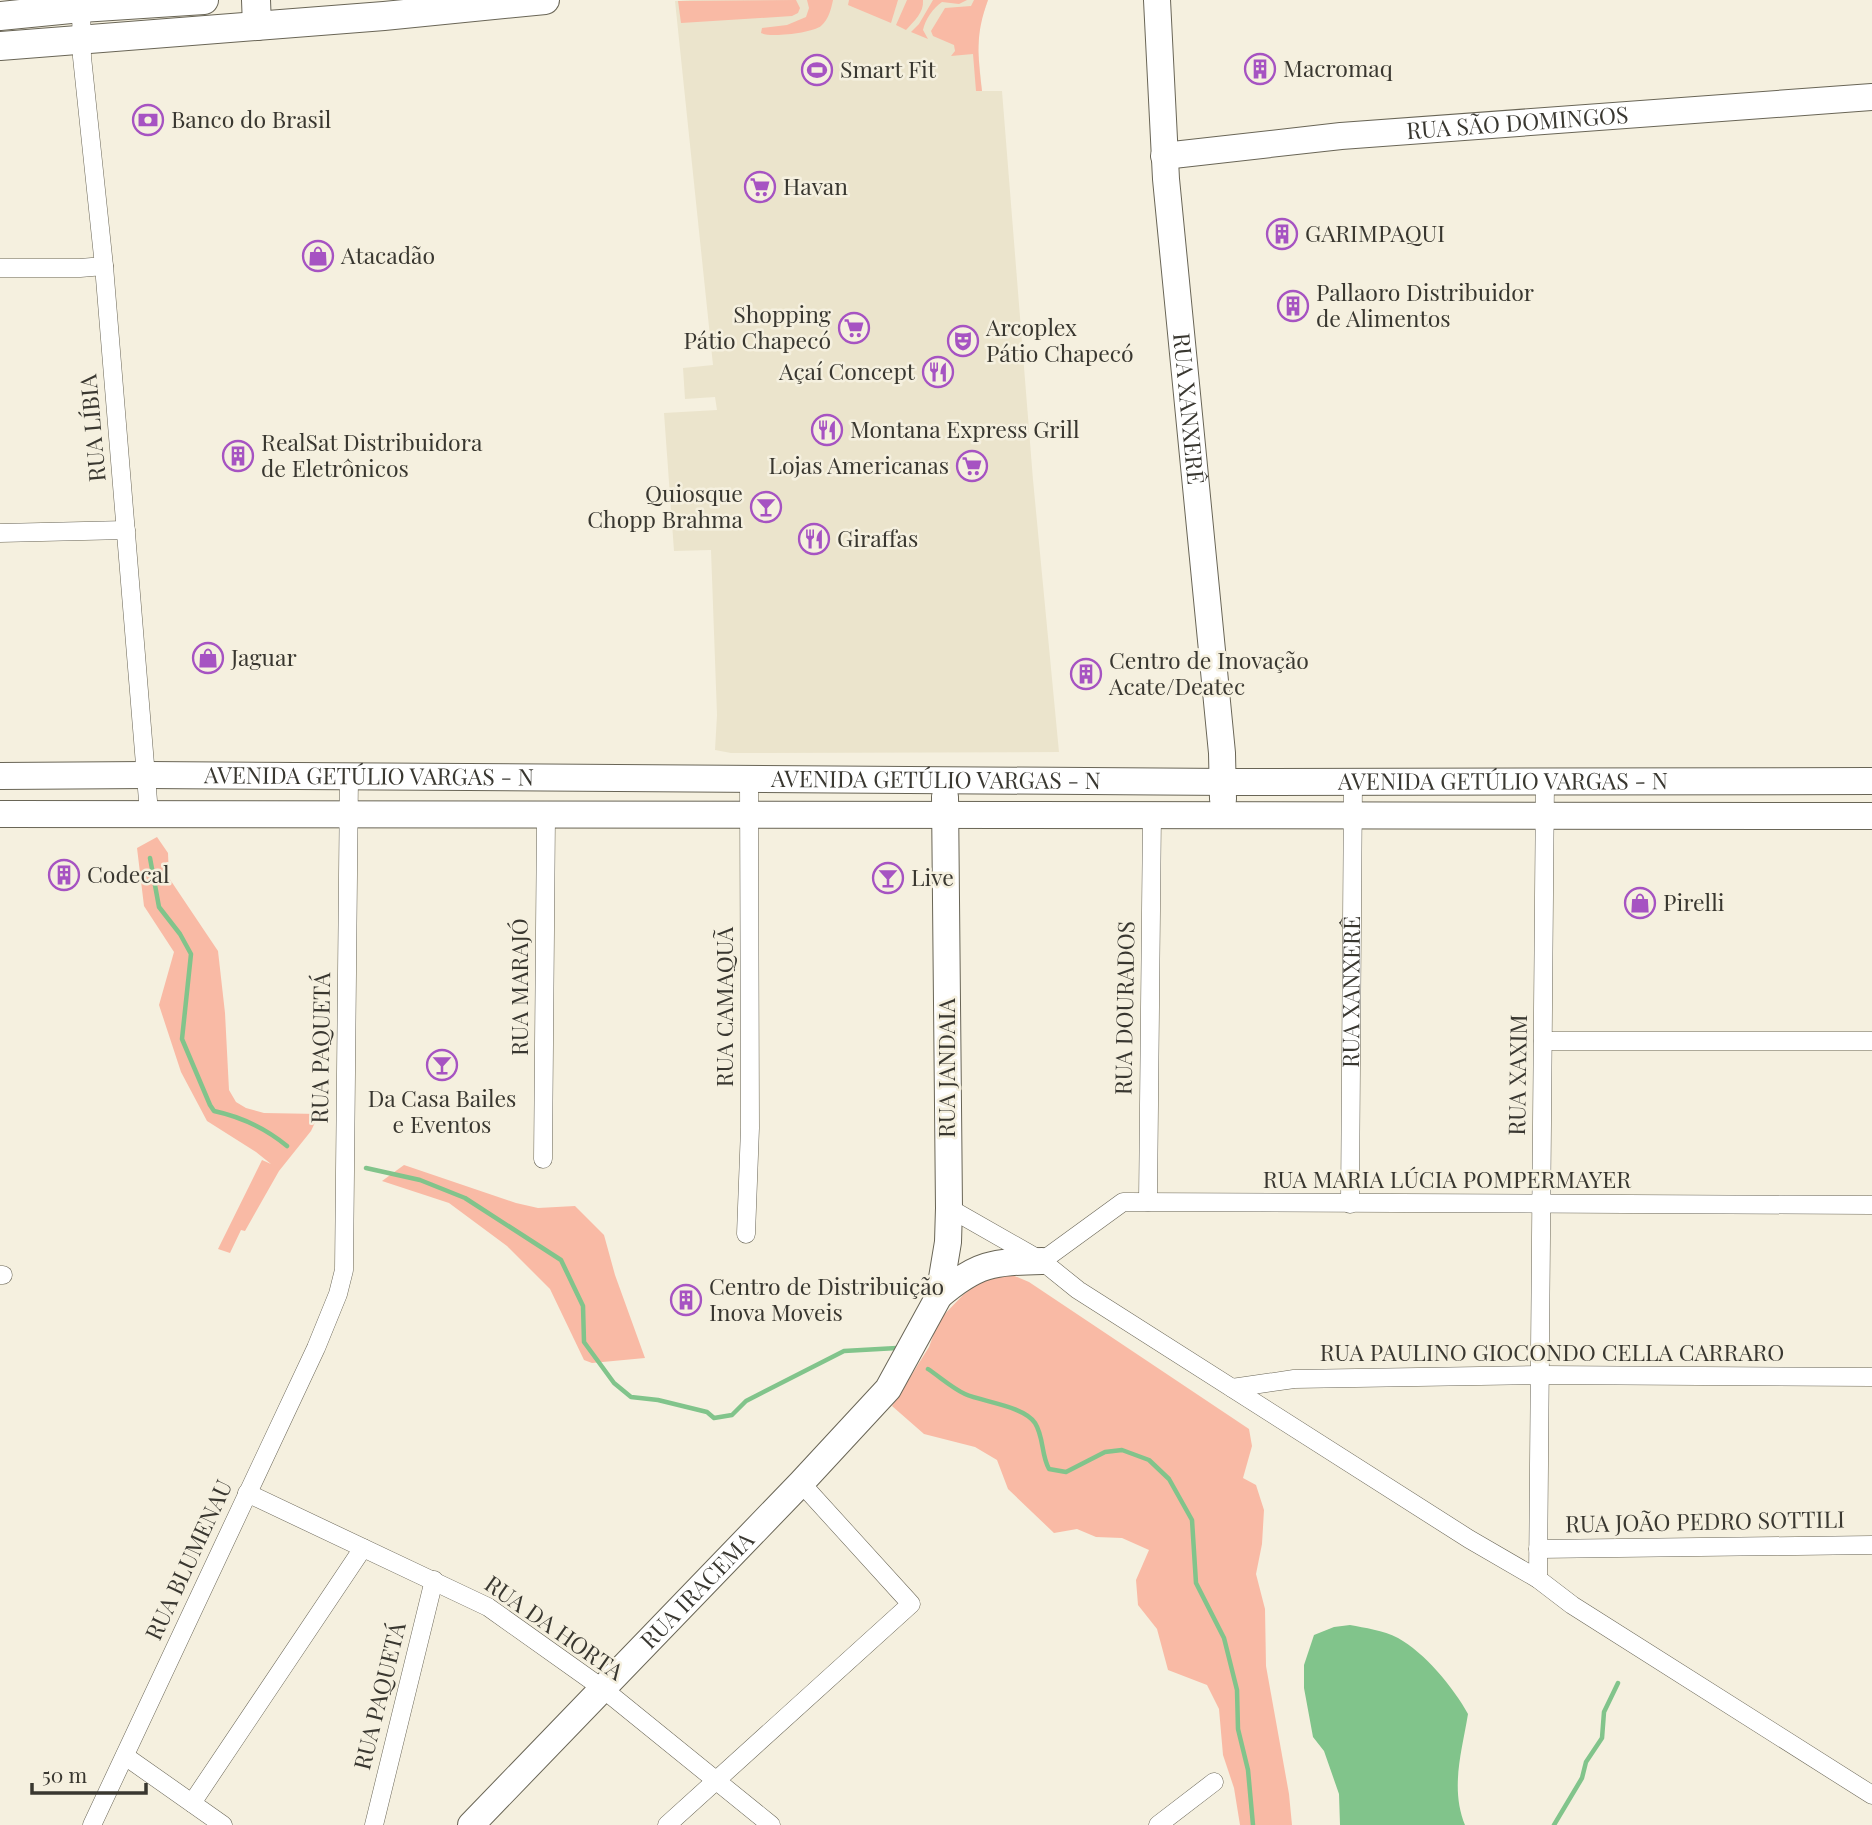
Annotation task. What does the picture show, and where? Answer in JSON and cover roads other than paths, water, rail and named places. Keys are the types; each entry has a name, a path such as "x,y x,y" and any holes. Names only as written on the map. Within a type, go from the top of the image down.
{"main road":[{"path":"0,16 79,4 204,0"},
{"path":"0,46 83,39 257,13 545,0"}],"street":[{"name":"RUA XANXERÊ","path":"1157,0 1164,156 1224,781 1222,815"},
{"name":"RUA LÍBIA","path":"79,4 127,530 149,813"},
{"name":"RUA SÃO DOMINGOS","path":"1164,156 1341,136 1872,97"},
{"path":"0,268 104,266"},
{"path":"0,533 127,530"},
{"name":"AVENIDA GETÚLIO VARGAS - N","path":"0,776 1353,782 1872,781"},
{"name":"RUA PAQUETÁ","path":"330,1316 344,1270 346,1239 349,777"},
{"name":"RUA CAMAQUÃ","path":"746,1234 750,1128 749,779"},
{"name":"RUA JANDAIA","path":"912,1348 940,1296 948,1242 945,780"},
{"path":"992,814 1037,803 1042,798 1047,781"},
{"name":"RUA XANXERÊ","path":"1350,1204 1353,782"},
{"name":"RUA XAXIM","path":"1538,1579 1545,782"},
{"name":"AVENIDA GETÚLIO VARGAS - N","path":"0,814 1872,816"},
{"name":"RUA DOURADOS","path":"1148,1202 1152,814"},
{"name":"RUA MARAJÓ","path":"543,1159 545,816"},
{"path":"1543,1041 1872,1041"},
{"name":"RUA MARIA LÚCIA POMPERMAYER","path":"1042,1261 1123,1202 1872,1205"},
{"path":"949,1208 1042,1261 1078,1290 1469,1539 1538,1579 1572,1605 1872,1795"},
{"path":"940,1296 963,1276 1000,1262 1042,1261"},
{"name":"RUA BLUMENAU","path":"92,1825 330,1316"},
{"name":"RUA IRACEMA","path":"471,1825 888,1389 912,1348"},
{"name":"RUA PAULINO GIOCONDO CELLA CARRARO","path":"1232,1388 1294,1379 1540,1375 1872,1377"},
{"path":"667,1825 911,1604 801,1483"},
{"name":"RUA DA HORTA","path":"247,1493 488,1607 602,1688 771,1825"},
{"name":"RUA JOÃO PEDRO SOTTILI","path":"1538,1549 1872,1545"},
{"path":"192,1803 363,1548"},
{"name":"RUA PAQUETÁ","path":"374,1825 434,1580"},
{"path":"125,1756 223,1825"},
{"path":"1158,1825 1214,1782"}],"waterway":[{"path":"150,858 159,907 180,934 191,954 182,1039 210,1105 214,1111 244,1120 287,1146"},
{"path":"366,1168 420,1180 465,1198 561,1260 583,1306 584,1342 614,1383 631,1397 658,1400 707,1412 714,1418 732,1415 746,1401 844,1351 897,1348"},
{"path":"928,1369 965,1394 1013,1408 1030,1417 1038,1428 1049,1469 1066,1472 1105,1452 1122,1450 1149,1460 1169,1479 1192,1520 1196,1583 1224,1638 1237,1690 1238,1729 1248,1770 1253,1825"},
{"path":"1554,1825 1582,1778 1586,1762 1602,1738 1604,1712 1618,1683"}],"place":[{"name":"Macromaq","path":"1260,69"},
{"name":"Smart Fit","path":"817,70"},
{"name":"Banco do Brasil","path":"148,120"},
{"name":"Havan","path":"760,187"},
{"name":"GARIMPAQUI","path":"1282,234"},
{"name":"Atacadão","path":"318,256"},
{"name":"Pallaoro Distribuidor de Alimentos","path":"1293,306"},
{"name":"Shopping Pátio Chapecó","path":"854,328"},
{"name":"Arcoplex Pátio Chapecó","path":"963,341"},
{"name":"Açaí Concept","path":"938,372"},
{"name":"Montana Express Grill","path":"827,430"},
{"name":"RealSat Distribuidora de Eletrônicos","path":"238,456"},
{"name":"Lojas Americanas","path":"972,466"},
{"name":"Quiosque Chopp Brahma","path":"766,507"},
{"name":"Giraffas","path":"814,539"},
{"name":"Jaguar","path":"208,658"},
{"name":"Centro de Inovação Acate/Deatec","path":"1086,674"},
{"name":"Codecal","path":"64,875"},
{"name":"Live","path":"888,878"},
{"name":"Pirelli","path":"1640,903"},
{"name":"Da Casa Bailes e Eventos","path":"442,1065"},
{"name":"Centro de Distribuição Inova Moveis","path":"686,1300"}]}
